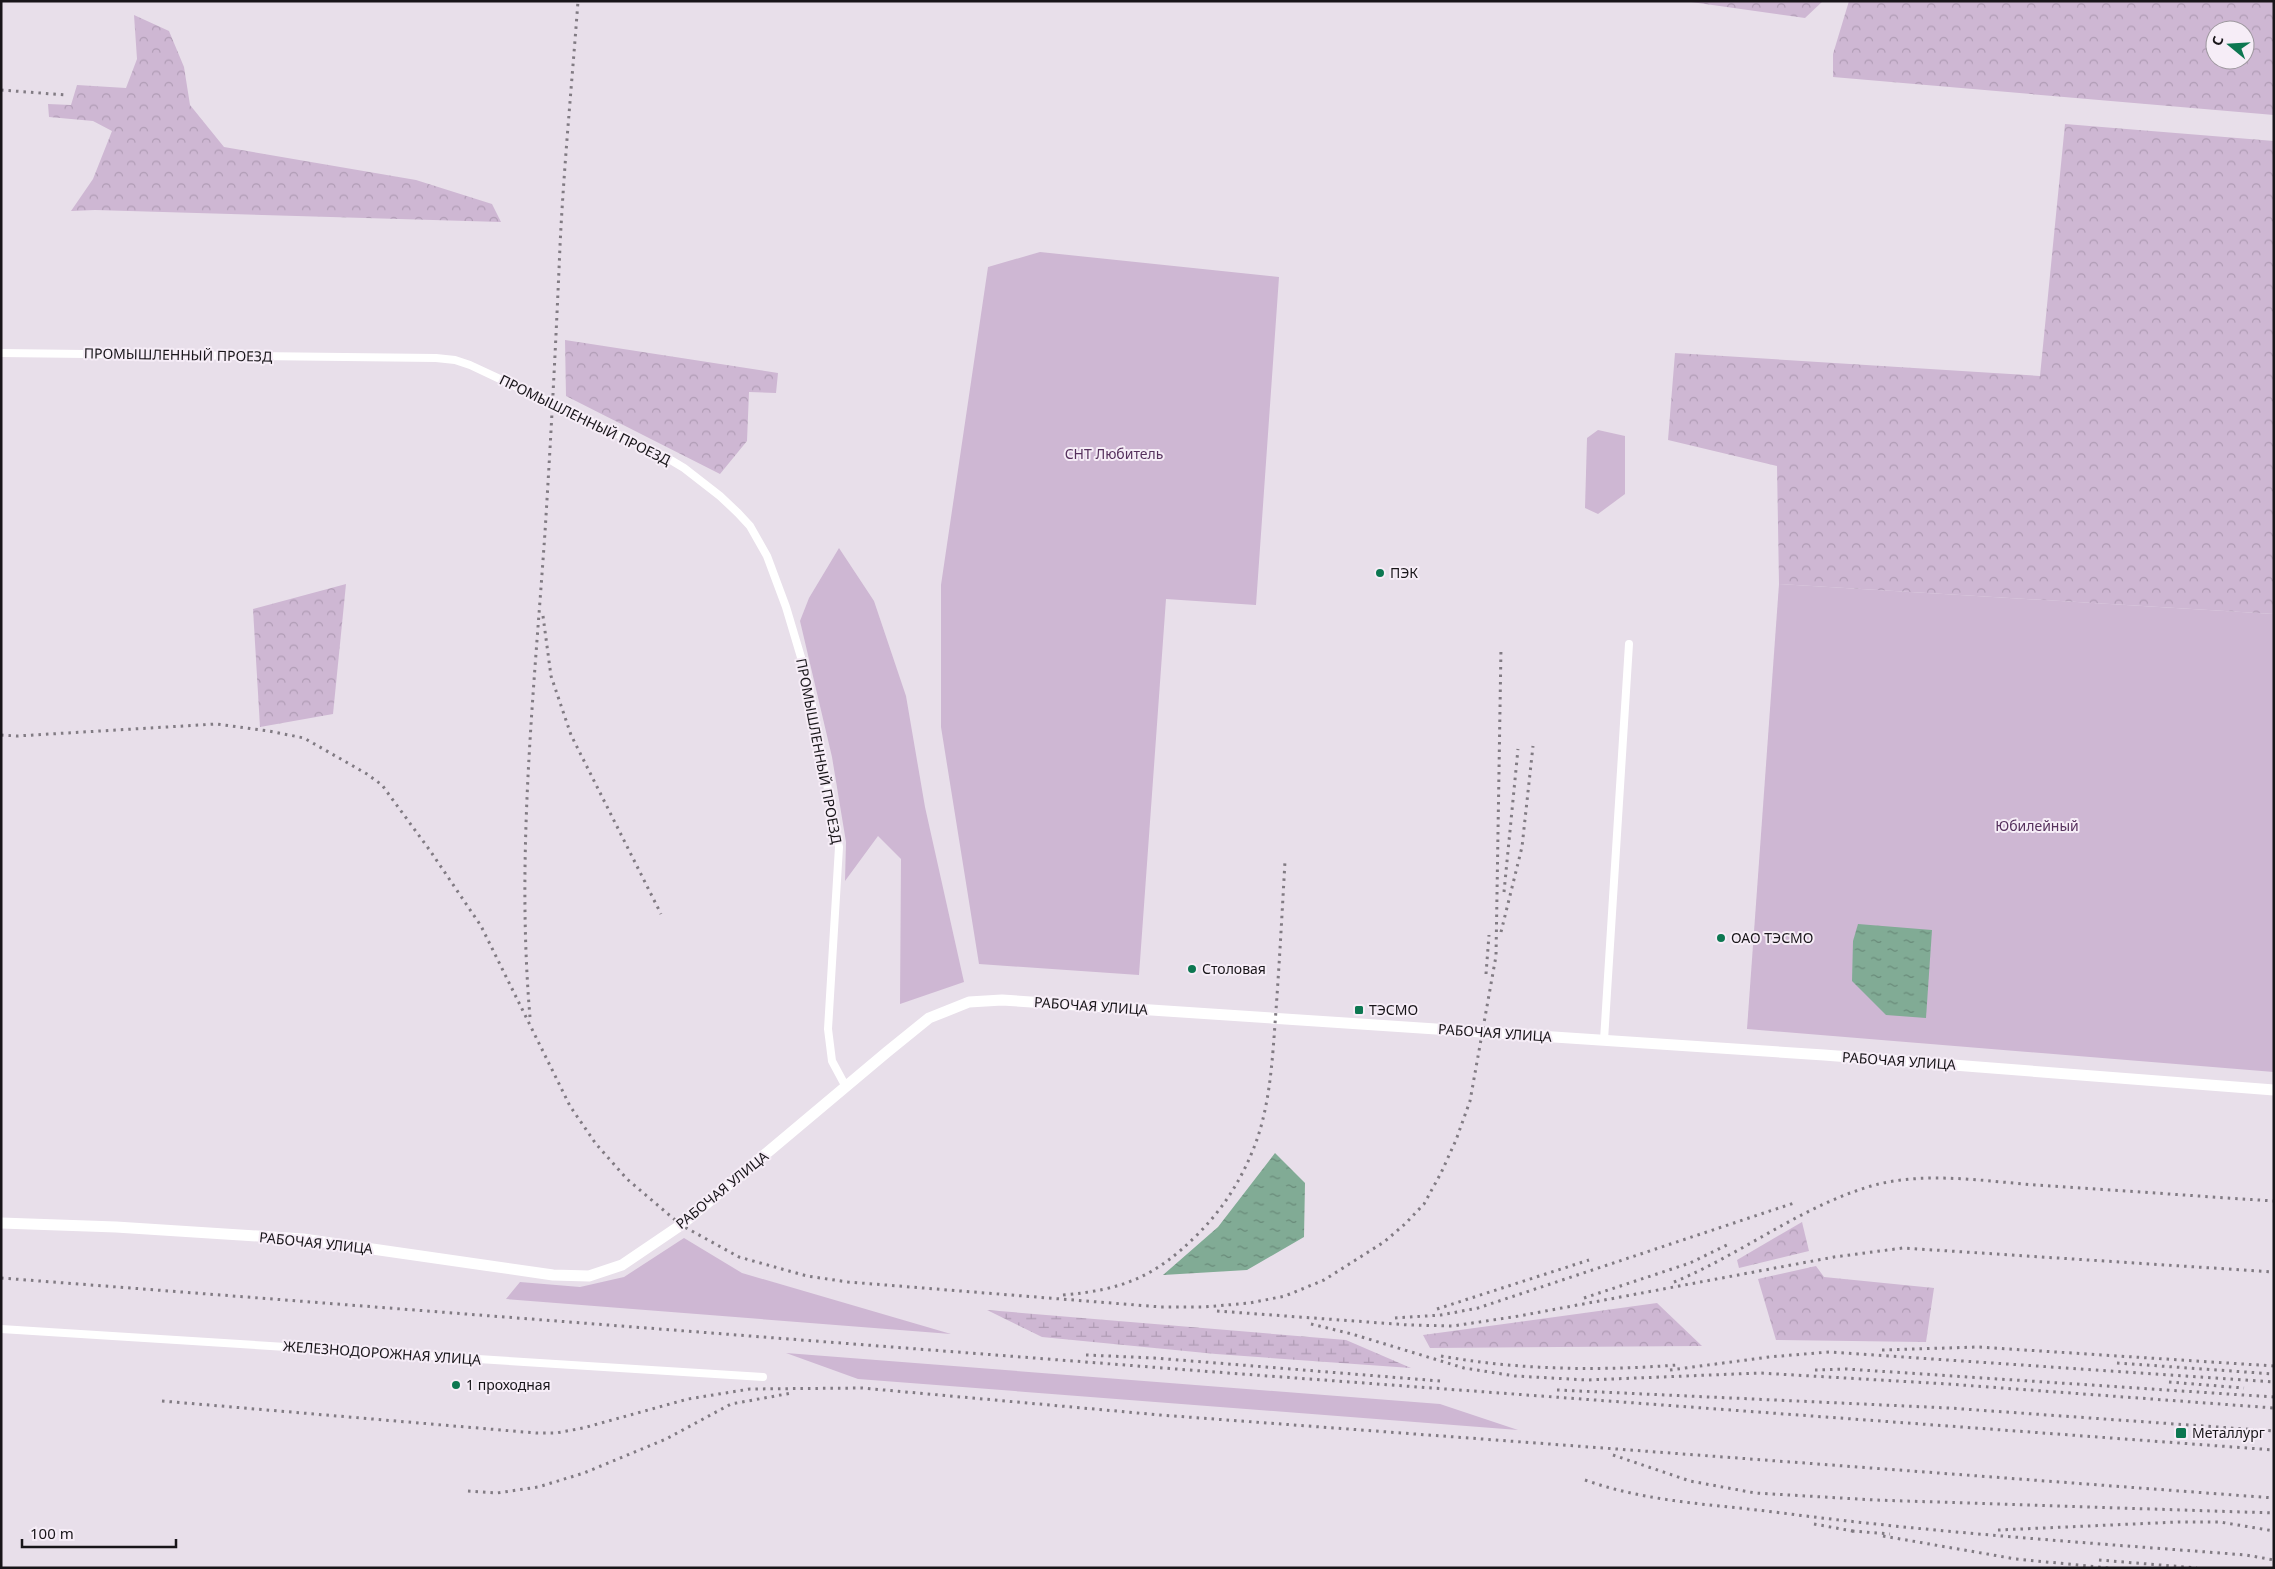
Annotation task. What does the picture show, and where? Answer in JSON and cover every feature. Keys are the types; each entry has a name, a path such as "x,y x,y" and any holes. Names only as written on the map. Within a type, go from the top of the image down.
{"street":[{"name":"ПРОМЫШЛЕННЫЙ ПРОЕЗД","path":"1,353 455,360 470,365 664,456 720,496 750,526 767,556 786,607 806,674 839,847 828,1029 832,1061 846,1087"},
{"path":"1604,1040 1629,644"},
{"name":"РАБОЧАЯ УЛИЦА","path":"1,1223 116,1227 303,1239 552,1275 589,1276 622,1265 681,1225 929,1018 969,1002 1002,1000 1824,1055 2274,1090"},
{"name":"ЖЕЛЕЗНОДОРОЖНАЯ УЛИЦА","path":"1,1329 763,1377"}],"green space":[{"path":"1684,1 1823,1 1805,18"},
{"path":"1849,1 2274,1 2274,115 1833,77 1833,54"},
{"path":"134,15 169,31 184,67 190,105 224,147 416,180 492,204 501,222 95,210 71,211 93,179 112,131 93,121 49,117 48,104 71,105 77,85 126,88 137,59"},
{"path":"2065,124 2274,141 2274,614 1779,584 1777,466 1668,440 1675,353 2040,376"},
{"name":"СНТ Любитель","path":"1040,252 1279,277 1256,605 1166,599 1139,975 979,964 941,727 941,585 988,267"},
{"path":"565,340 778,373 776,393 749,392 747,441 720,474 566,396"},
{"path":"1598,430 1625,436 1625,494 1598,514 1585,508 1587,438"},
{"path":"839,548 874,601 906,696 925,807 964,982 900,1004 901,859 878,836 845,881 846,842 832,757 800,621 809,598"},
{"path":"346,584 333,714 260,727 253,609"},
{"name":"Юбилейный","path":"1779,584 2274,614 2274,1072 1747,1029"},
{"path":"1802,1222 1809,1251 1739,1268 1737,1260"},
{"path":"684,1238 742,1273 951,1334 506,1299 520,1282 580,1287 624,1277"},
{"path":"1816,1266 1824,1277 1934,1288 1926,1342 1776,1340 1758,1279"},
{"path":"1657,1303 1702,1346 1430,1348 1423,1335"},
{"path":"987,1310 1346,1340 1411,1368 1216,1354 1042,1337"},
{"path":"786,1353 1440,1404 1518,1430 858,1379"}],"water":[{"path":"1858,924 1932,930 1926,1018 1886,1015 1852,981 1853,941"},
{"path":"1275,1153 1305,1183 1304,1237 1247,1270 1163,1275 1218,1227"}],"railway":[{"path":"530,1017 525,896 528,774 547,496 562,215 578,1"},
{"path":"1,90 66,95"},
{"path":"543,616 551,676 571,735 661,914"},
{"path":"1,735 17,736 216,724 304,738 367,774 382,785 431,852 481,926 570,1106 596,1144 627,1179 681,1225 739,1257 807,1276 848,1282 1161,1307 1204,1307 1250,1303 1285,1296 1324,1280 1384,1242 1424,1204 1456,1140 1470,1101 1496,956 1501,647"},
{"path":"1501,932 1522,847 1533,746"},
{"path":"1504,892 1518,749"},
{"path":"1063,1295 1084,1293 1120,1285 1152,1271 1167,1261 1206,1225 1230,1195 1242,1173 1253,1150 1263,1120 1269,1088 1273,1056 1285,861"},
{"path":"1486,974 1489,935"},
{"path":"1674,1282 1699,1271 1820,1206 1845,1195 1891,1181 1953,1178 2274,1201"},
{"path":"1395,1318 1441,1315 1478,1308 1794,1203"},
{"path":"1584,1298 1690,1263 1731,1243"},
{"path":"1217,1311 1409,1325 1453,1326 1519,1316 1834,1257 1903,1248 2274,1272"},
{"path":"1437,1309 1589,1260"},
{"path":"1,1278 1228,1373 2274,1450"},
{"path":"1311,1324 1352,1334 1464,1368 1515,1376 1587,1380 1760,1373 1948,1384 2274,1408"},
{"path":"1882,1350 1978,1347 2274,1366"},
{"path":"1670,1370 1769,1357 1829,1352 2274,1382"},
{"path":"1086,1355 1154,1358 1440,1381"},
{"path":"1441,1356 1529,1367 1618,1368 1677,1365"},
{"path":"2117,1363 2274,1374"},
{"path":"1815,1370 1846,1369 2274,1397"},
{"path":"2169,1382 2244,1388"},
{"path":"162,1401 536,1433 556,1433 583,1428 688,1399 750,1389 862,1388 1160,1415 2274,1498"},
{"path":"1557,1390 1949,1408 2274,1431"},
{"path":"468,1491 497,1493 538,1487 584,1473 666,1439 731,1404 792,1393"},
{"path":"1613,1455 1690,1481 1755,1493 1875,1500 2274,1513"},
{"path":"1585,1480 1634,1494 1707,1505 1898,1526 2246,1555 2274,1560"},
{"path":"1998,1530 2178,1522 2220,1522 2274,1531"},
{"path":"1814,1524 1858,1532"},
{"path":"1852,1531 1890,1534"},
{"path":"1883,1536 2016,1559 2109,1568"},
{"path":"2099,1560 2197,1568"}],"place":[{"name":"ПЭК","path":"1380,573"},
{"name":"ОАО ТЭСМО","path":"1721,938"},
{"name":"Столовая","path":"1192,969"},
{"name":"ТЭСМО","path":"1359,1010"},
{"name":"1 проходная","path":"456,1385"},
{"name":"Металлург","path":"2181,1433"}]}
